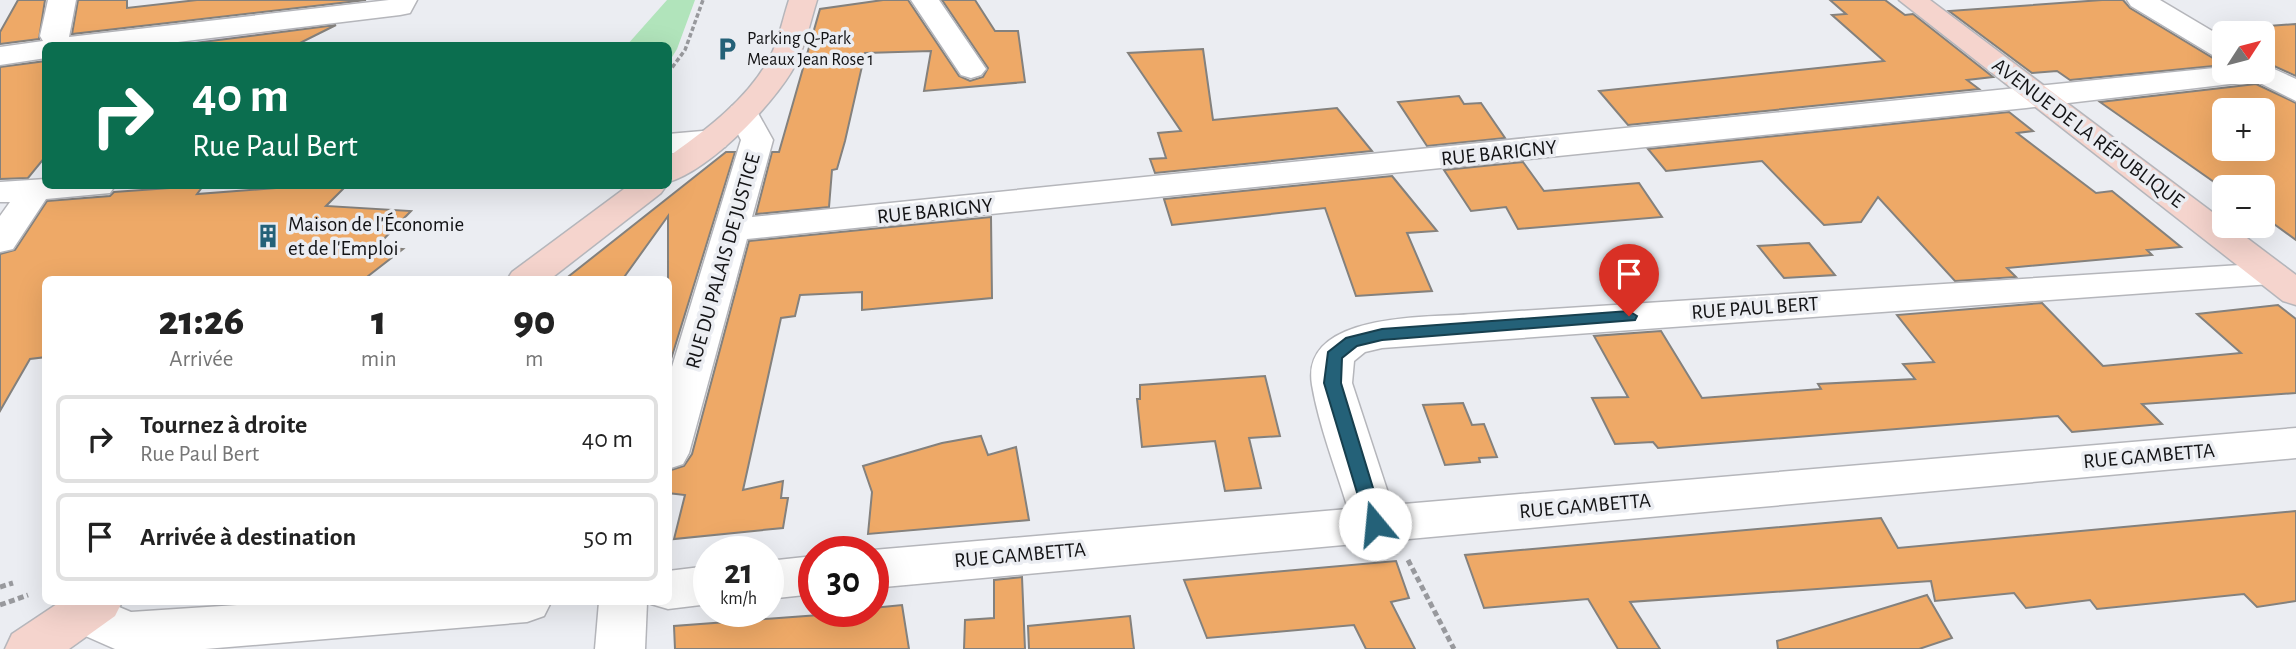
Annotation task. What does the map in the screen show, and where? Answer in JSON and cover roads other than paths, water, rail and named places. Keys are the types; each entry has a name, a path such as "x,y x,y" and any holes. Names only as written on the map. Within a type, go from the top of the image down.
{"main road":[{"path":"672,169 713,140 743,113 784,59 803,0"},
{"name":"AVENUE DE LA RÉPUBLIQUE","path":"1913,0 2284,284"},
{"path":"530,276 645,189"},
{"path":"30,649 90,608"}],"street":[{"path":"58,42 54,36 62,0"},
{"path":"925,0 971,69"},
{"path":"2141,0 2212,43"},
{"path":"99,42 402,3"},
{"path":"0,56 42,50"},
{"name":"RUE BARIGNY","path":"2275,71 2296,70"},
{"name":"RUE BARIGNY","path":"731,230 2212,78"},
{"path":"2275,80 2296,92"},
{"name":"RUE DU PALAIS DE JUSTICE","path":"672,439 757,140 743,113"},
{"path":"672,144 713,140"},
{"path":"0,241 19,191 51,189"},
{"name":"RUE PAUL BERT","path":"1382,524 1332,383 1334,356 1352,342 1382,335 1473,327 2284,284"},
{"name":"RUE GAMBETTA","path":"889,568 2296,443"},
{"path":"672,590 693,588"},
{"path":"90,608 128,633 489,605"},
{"path":"620,649 623,605"}],"place":[{"name":"Parking Q-Park Meaux Jean Rose 1","path":"727,49"},
{"name":"Maison de l'Économie et de l'Emploi","path":"268,236"}]}
